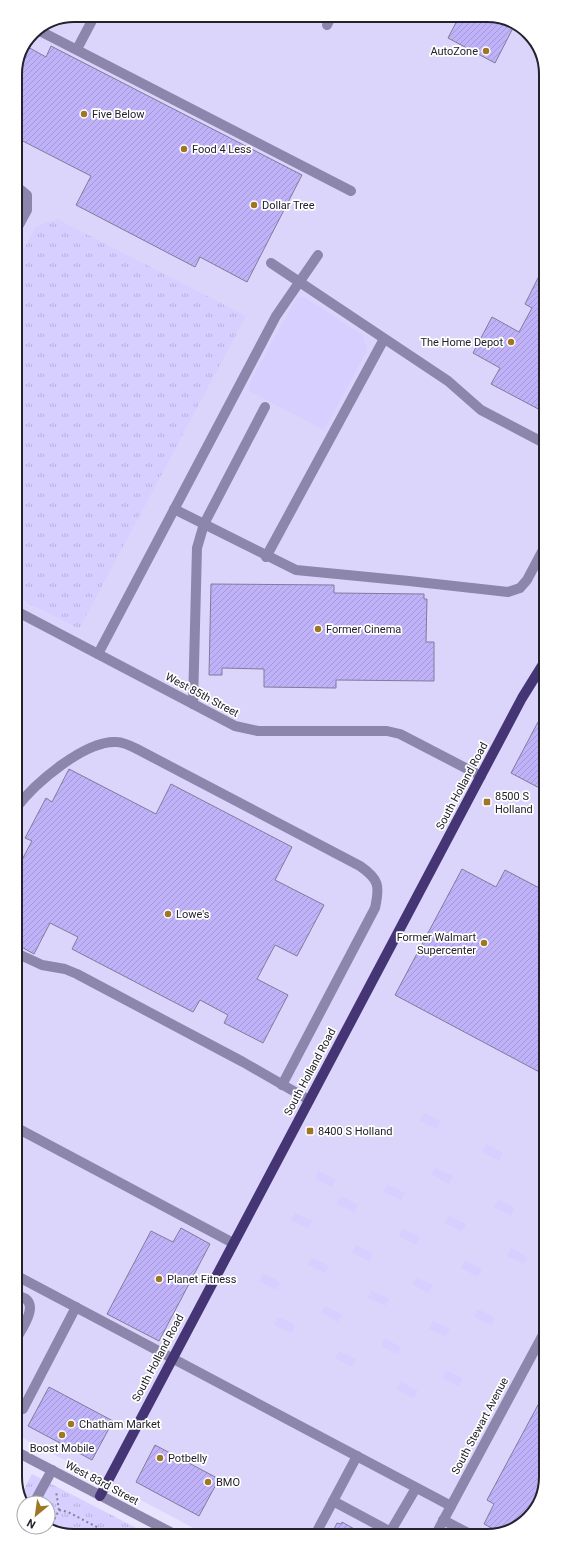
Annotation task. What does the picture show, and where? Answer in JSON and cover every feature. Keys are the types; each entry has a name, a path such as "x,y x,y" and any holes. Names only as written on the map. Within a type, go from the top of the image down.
{"main road":[{"name":"South Holland Road","path":"100,1496 522,698 539,671"}],"street":[{"path":"77,49 91,22"},
{"path":"43,33 351,191"},
{"path":"22,191 27,195 27,210 22,219"},
{"path":"98,654 276,316 318,254"},
{"path":"271,263 448,382 481,410 539,440"},
{"path":"266,557 384,339"},
{"path":"193,704 197,548 204,524 265,408"},
{"path":"174,509 266,557 296,570 508,592 520,588 527,580 539,557"},
{"name":"West 85th Street","path":"22,614 245,730 387,731 400,734 481,776"},
{"path":"22,801 37,784 72,758 102,743 118,742 137,749 360,866 376,879 377,898 374,908 282,1085"},
{"path":"22,956 42,965 77,974 243,1062 309,1100"},
{"path":"22,1131 233,1243"},
{"path":"22,1279 451,1506"},
{"path":"22,1298 27,1300 30,1307 22,1328"},
{"path":"22,1408 76,1307"},
{"name":"South Stewart Avenue","path":"439,1529 539,1342"},
{"name":"West 83rd Street","path":"22,1455 164,1529"},
{"path":"318,1529 357,1456"},
{"path":"38,1495 52,1470"},
{"path":"392,1529 416,1488"},
{"path":"333,1501 383,1529"},
{"path":"444,1520 461,1529"}],"path":[{"path":"56,1491 59,1510 56,1516"},
{"path":"59,1510 68,1512 101,1529"}],"shaded area":[{"path":"74,22 491,22 510,27 519,33 524,37 534,51 539,67 539,1477 534,1500 524,1514 510,1524 494,1529 196,1529 22,1438 22,600 79,629 35,227 22,252 22,70 27,51 33,42 48,29 57,25"}],"green space":[{"path":"57,219 246,316 79,629 22,600 22,252 35,227"},
{"path":"302,296 363,335 367,351 324,430 249,391 251,380 297,297"},
{"path":"424,1113 441,1121 437,1129 420,1121"},
{"path":"486,1144 503,1153 499,1161 482,1152"},
{"path":"435,1168 453,1176 449,1184 432,1175"},
{"path":"319,1171 336,1180 332,1187 315,1179"},
{"path":"387,1184 405,1193 401,1200 384,1192"},
{"path":"341,1196 358,1205 354,1212 337,1204"},
{"path":"498,1199 515,1208 511,1216 494,1207"},
{"path":"295,1213 312,1221 308,1229 291,1220"},
{"path":"449,1216 466,1224 462,1232 445,1223"},
{"path":"403,1229 420,1237 416,1245 399,1236"},
{"path":"356,1245 373,1253 369,1261 352,1253"},
{"path":"511,1248 528,1257 524,1264 507,1256"},
{"path":"311,1257 329,1266 325,1273 308,1265"},
{"path":"465,1260 482,1269 478,1277 461,1268"},
{"path":"263,1273 280,1282 276,1290 259,1281"},
{"path":"416,1277 433,1285 429,1293 412,1284"},
{"path":"371,1290 389,1299 385,1306 368,1298"},
{"path":"325,1306 342,1314 338,1322 321,1313"},
{"path":"478,1309 495,1318 491,1325 474,1317"},
{"path":"278,1317 295,1325 292,1333 274,1325"},
{"path":"433,1321 450,1329 446,1337 429,1329"},
{"path":"384,1338 401,1347 398,1354 381,1346"},
{"path":"339,1351 356,1359 352,1367 335,1358"},
{"path":"446,1370 463,1379 459,1386 442,1378"},
{"path":"401,1382 418,1391 414,1398 397,1390"},
{"path":"32,1474 138,1529 70,1529 56,1526 56,1495 25,1495 24,1491"}],"building":[{"name":"AutoZone","path":"456,22 491,22 513,29 495,63 448,38"},
{"path":"51,46 302,175 247,282 200,257 195,267 76,205 91,176 22,141 22,70 29,48 46,57"},
{"name":"The Home Depot","path":"539,276 539,409 491,384 500,368 473,353 492,317 519,332 532,308 525,304"},
{"name":"Former Cinema","path":"211,584 334,585 334,593 424,594 424,599 427,599 426,642 434,642 434,681 336,680 336,688 264,687 264,669 222,668 222,675 209,675"},
{"path":"538,722 539,722 539,788 511,773"},
{"name":"Lowe's","path":"69,769 156,814 171,784 292,847 275,880 324,905 297,956 275,945 257,979 288,995 263,1043 224,1023 228,1015 200,1000 193,1012 72,949 78,937 50,923 34,954 22,947 22,860 32,841 25,838 46,798 52,802"},
{"name":"Former Walmart Supercenter","path":"462,869 496,887 505,870 539,888 539,1072 395,995"},
{"name":"Planet Fitness","path":"181,1228 210,1244 159,1341 107,1314 151,1231 173,1242"},
{"name":"Chatham Market","path":"49,1387 113,1421 92,1460 28,1426"},
{"path":"539,1403 539,1477 534,1500 524,1514 516,1520 510,1524 494,1529 484,1524 494,1504 487,1500"},
{"name":"Chatham Market","path":"155,1445 219,1479 199,1516 136,1482"},
{"path":"342,1522 354,1529 334,1529 337,1523 341,1524"}],"place":[{"name":"AutoZone","path":"486,51"},
{"name":"Five Below","path":"84,114"},
{"name":"Food 4 Less","path":"184,149"},
{"name":"Dollar Tree","path":"254,205"},
{"name":"The Home Depot","path":"511,342"},
{"name":"Former Cinema","path":"318,629"},
{"name":"8500 S Holland","path":"487,802"},
{"name":"Lowe's","path":"168,914"},
{"name":"Former Walmart Supercenter","path":"484,943"},
{"name":"8400 S Holland","path":"310,1131"},
{"name":"Planet Fitness","path":"159,1279"},
{"name":"Chatham Market","path":"71,1424"},
{"name":"Boost Mobile","path":"62,1435"},
{"name":"Potbelly","path":"160,1458"},
{"name":"BMO","path":"208,1482"}]}
